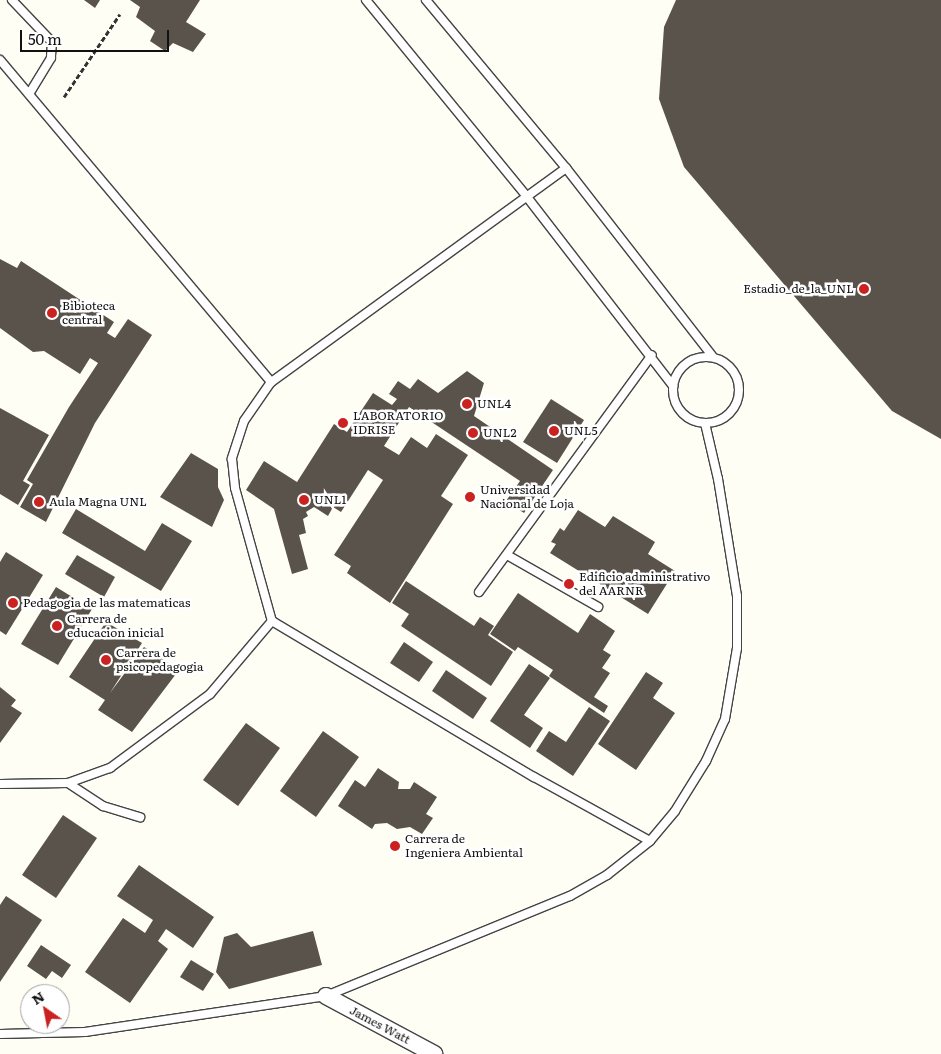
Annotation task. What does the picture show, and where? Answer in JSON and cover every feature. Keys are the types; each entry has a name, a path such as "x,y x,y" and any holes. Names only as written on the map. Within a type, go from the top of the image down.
{"street":[{"name":"James Watt","path":"326,996 434,1054"}],"lane":[{"path":"12,0 52,42 51,58 29,94"},
{"path":"366,0 527,196 652,355 673,386"},
{"path":"426,0 566,168 713,357 732,368 740,388 734,409 716,422 705,423 684,415 675,402 673,386 675,376 686,362 704,356 713,357"},
{"path":"0,60 271,382"},
{"path":"566,168 271,382 244,421 232,459 234,488 272,621 534,777 650,841"},
{"path":"479,592 652,355"},
{"path":"0,1034 85,1032 326,996 570,896 607,875 650,841 675,811 710,752 725,719 737,648 737,596 718,479 705,423"},
{"path":"506,555 598,607"},
{"path":"0,784 68,783 110,768 157,736 210,694 272,621"},
{"path":"68,783 103,806 140,817"}],"path":[{"path":"64,98 120,14"}],"building":[{"path":"84,0 100,0 95,8"},
{"path":"130,0 200,0 186,22 206,34 193,52 173,43 165,51 150,41 155,31 136,17 140,7"},
{"name":"Estadio_de_la_UNL","path":"676,0 941,0 941,439 892,411 684,167 659,99 664,27"},
{"path":"0,259 17,268 21,261 114,322 107,333 115,338 128,319 152,335 95,423 46,522 20,507 33,484 27,480 69,407 98,363 90,358 80,374 44,351 33,352 0,328"},
{"name":"UNL1","path":"467,371 484,383 474,416 553,470 524,513 506,501 520,481 409,407 384,446 399,455 411,437 427,448 436,434 468,455 441,496 453,504 390,603 347,573 351,566 334,555 383,480 368,470 341,512 333,507 328,516 314,507 306,512 308,516 303,519 306,533 299,535 308,569 292,574 274,509 246,490 264,461 297,482 334,424 347,432 373,393 392,405 397,399 389,394 398,381 410,389 418,379 438,393"},
{"name":"UNL5","path":"551,399 584,420 557,463 523,442"},
{"path":"0,408 49,435 23,481 30,485 18,505 0,494"},
{"path":"191,453 218,469 218,487 224,500 212,527 160,497"},
{"path":"76,509 145,551 162,523 192,541 161,591 62,533"},
{"path":"578,510 605,527 613,516 655,542 648,554 675,571 648,614 550,553 556,544 551,542 560,528 564,531"},
{"name":"Pedagogia de las matematicas","path":"6,552 43,575 6,635 0,631 0,562"},
{"path":"77,555 115,577 104,597 65,574"},
{"path":"406,581 474,626 480,617 494,626 488,635 513,652 491,686 401,626 409,614 392,603"},
{"name":"Carrera de educacion inicial","path":"56,587 92,609 58,665 21,644"},
{"path":"518,593 578,633 590,614 615,631 603,650 611,655 602,668 610,673 594,697 608,706 604,713 549,676 553,670 518,647 515,651 490,634"},
{"path":"106,622 142,643 110,693 144,647 179,670 132,732 98,710 105,700 69,677"},
{"path":"404,642 433,662 419,682 390,663"},
{"path":"529,664 550,678 524,715 543,728 530,748 490,721"},
{"path":"446,670 487,698 473,719 432,691"},
{"path":"646,672 663,683 653,698 675,713 636,770 598,744"},
{"path":"0,687 16,700 11,706 22,713 0,743"},
{"path":"589,707 610,721 573,776 536,751 549,731 566,742"},
{"path":"246,723 280,748 238,806 203,780"},
{"path":"323,731 359,757 316,817 280,791"},
{"path":"378,768 399,782 398,789 410,789 414,782 437,797 426,814 433,818 422,834 410,827 397,829 387,823 375,824 372,829 338,806 355,780 365,787"},
{"path":"63,815 97,838 56,898 22,875"},
{"path":"139,865 214,917 193,948 166,929 158,941 168,949 130,1003 85,972 123,918 145,933 153,920 117,896"},
{"path":"6,896 42,920 0,982 0,905"},
{"path":"313,931 322,965 229,989 216,972 224,937 237,933 251,947"},
{"path":"41,945 71,965 62,978 52,971 46,979 27,966"},
{"path":"191,960 214,974 203,991 180,977"}],"place":[{"name":"Estadio_de_la_UNL","path":"864,289"},
{"name":"Bibioteca central","path":"52,313"},
{"name":"UNL4","path":"467,404"},
{"name":"LABORATORIO IDRISE","path":"343,423"},
{"name":"UNL5","path":"554,431"},
{"name":"UNL2","path":"473,433"},
{"name":"Universidad Nacional de Loja","path":"470,497"},
{"name":"UNL1","path":"304,500"},
{"name":"Aula Magna UNL","path":"39,502"},
{"name":"Edificio administrativo del AARNR","path":"569,584"},
{"name":"Pedagogia de las matematicas","path":"13,603"},
{"name":"Carrera de educacion inicial","path":"57,626"},
{"name":"Carrera de psicopedagogia","path":"106,660"},
{"name":"Carrera de Ingeniera Ambiental","path":"395,846"}]}
